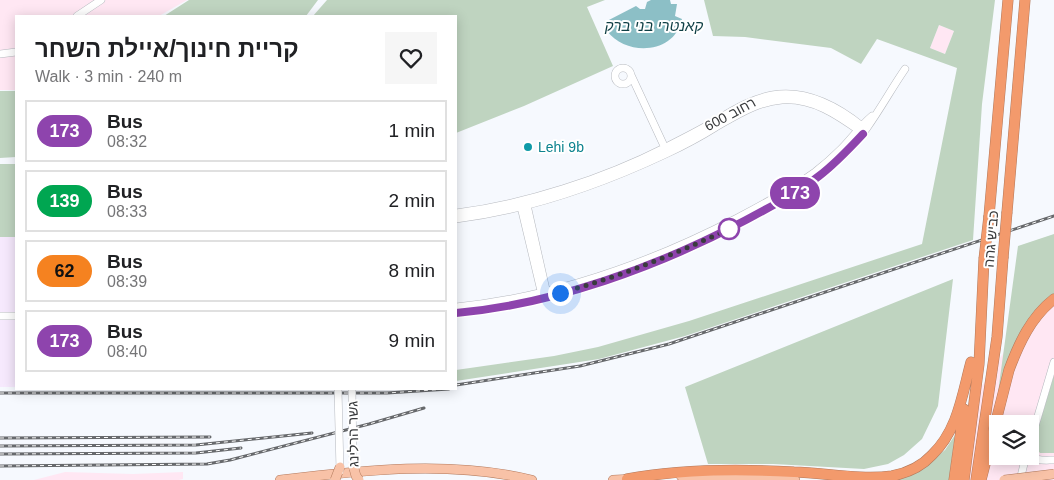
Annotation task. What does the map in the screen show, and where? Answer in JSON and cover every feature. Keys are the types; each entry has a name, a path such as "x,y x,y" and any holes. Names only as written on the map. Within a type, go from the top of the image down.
{"highway":[{"name":"כביש גהה","path":"964,480 979,364 982,280 1008,0"},
{"name":"כביש גהה","path":"976,480 997,337 1025,0"},
{"path":"954,480 982,280"},
{"path":"981,480 1016,352 1023,336 1034,320 1046,305 1054,299"},
{"path":"627,479 678,472 794,472 870,477 904,473 932,456 946,440 957,415 971,362"}],"main road":[{"path":"353,465 359,480"},
{"path":"335,480 340,467"},
{"path":"280,480 346,472 452,468 532,480"},
{"path":"1004,480 1054,474"},
{"path":"613,480 680,476 796,480"}],"street":[{"path":"79,15 102,0"},
{"path":"0,54 15,52"},
{"path":"637,90 633,86 616,82 616,71 624,68 629,70 665,148"},
{"path":"457,307 545,293 636,263 710,232 798,184 816,171 861,130 876,113 905,69"},
{"path":"626,84 630,80 631,75"},
{"name":"רחוב 600","path":"458,216 504,210 589,179 665,148 743,104 772,95 810,96 830,104 861,130"},
{"name":"רחוב 600","path":"458,216 542,200 591,185 634,168 695,139 746,110 773,101 809,102 851,121"},
{"path":"457,313 497,307 545,293 611,279 713,237 781,201 807,184 844,155 868,119 876,113"},
{"path":"851,138 851,121 868,119"},
{"path":"528,222 535,208 542,200"},
{"path":"523,203 545,293"},
{"path":"504,210 517,213 528,222"},
{"path":"540,276 550,283 563,286"},
{"path":"524,295 533,288 540,276"},
{"path":"0,316 15,316"},
{"path":"1038,415 1054,362"},
{"name":"גשר הרלינג","path":"338,390 340,480"},
{"name":"גשר הרלינג","path":"352,390 354,480"},
{"path":"1041,460 1054,460"},
{"path":"1020,480 1024,465"}],"shaded area":[{"path":"0,0 187,0 161,15 15,15 15,90 0,90"},
{"path":"939,25 954,31 945,54 930,48"},
{"path":"0,237 15,237 15,387 0,387"},
{"path":"1054,289 1054,480 967,480 980,389 1013,338"},
{"path":"65,472 133,474 183,472 183,479 34,480"}],"green space":[{"path":"189,0 318,0 307,15 166,15"},
{"path":"327,0 605,0 587,7 613,66 524,106 457,133 457,15 314,15"},
{"path":"704,0 995,0 982,104 973,240 685,336 599,359 457,381 457,370 554,356 598,347 689,321 922,244 957,68 877,39 861,64 831,48 745,37 713,36","holes":["939,25 954,31 945,54 930,48"]},
{"path":"0,91 15,91 15,157 0,158"},
{"path":"0,164 15,164 15,237 0,237"},
{"path":"1054,234 1054,296 1036,313 996,407 1018,246"},
{"path":"953,279 938,406 922,439 904,455 888,464 864,469 773,464 708,464 685,387"},
{"path":"1054,375 1054,453 1039,452 1039,425"},
{"path":"955,435 949,480 871,480 933,460 945,450"}],"water":[{"name":"קאנטרי בני ברק","path":"651,0 670,0 671,4 677,4 675,16 682,19 678,31 670,39 660,45 638,48 626,45 607,31 609,30 605,22 636,6 640,9 645,9 647,2"}],"railway":[{"path":"457,385 580,366 669,344 1054,216"},
{"path":"0,393 387,393 434,390"},
{"path":"0,466 207,464 230,460 424,408"},
{"path":"0,446 196,445 312,433"},
{"path":"0,438 210,437"},
{"path":"0,454 196,453 241,448"}],"bus line":[{"name":"173","path":"457,313 497,307 586,286 611,279 686,250 759,213 801,189 820,176 844,155 863,134"}],"place":[{"name":"Lehi 9b","path":"528,147"}],"route":[{"path":"560,293 611,279 638,269 686,250 729,229"}]}
